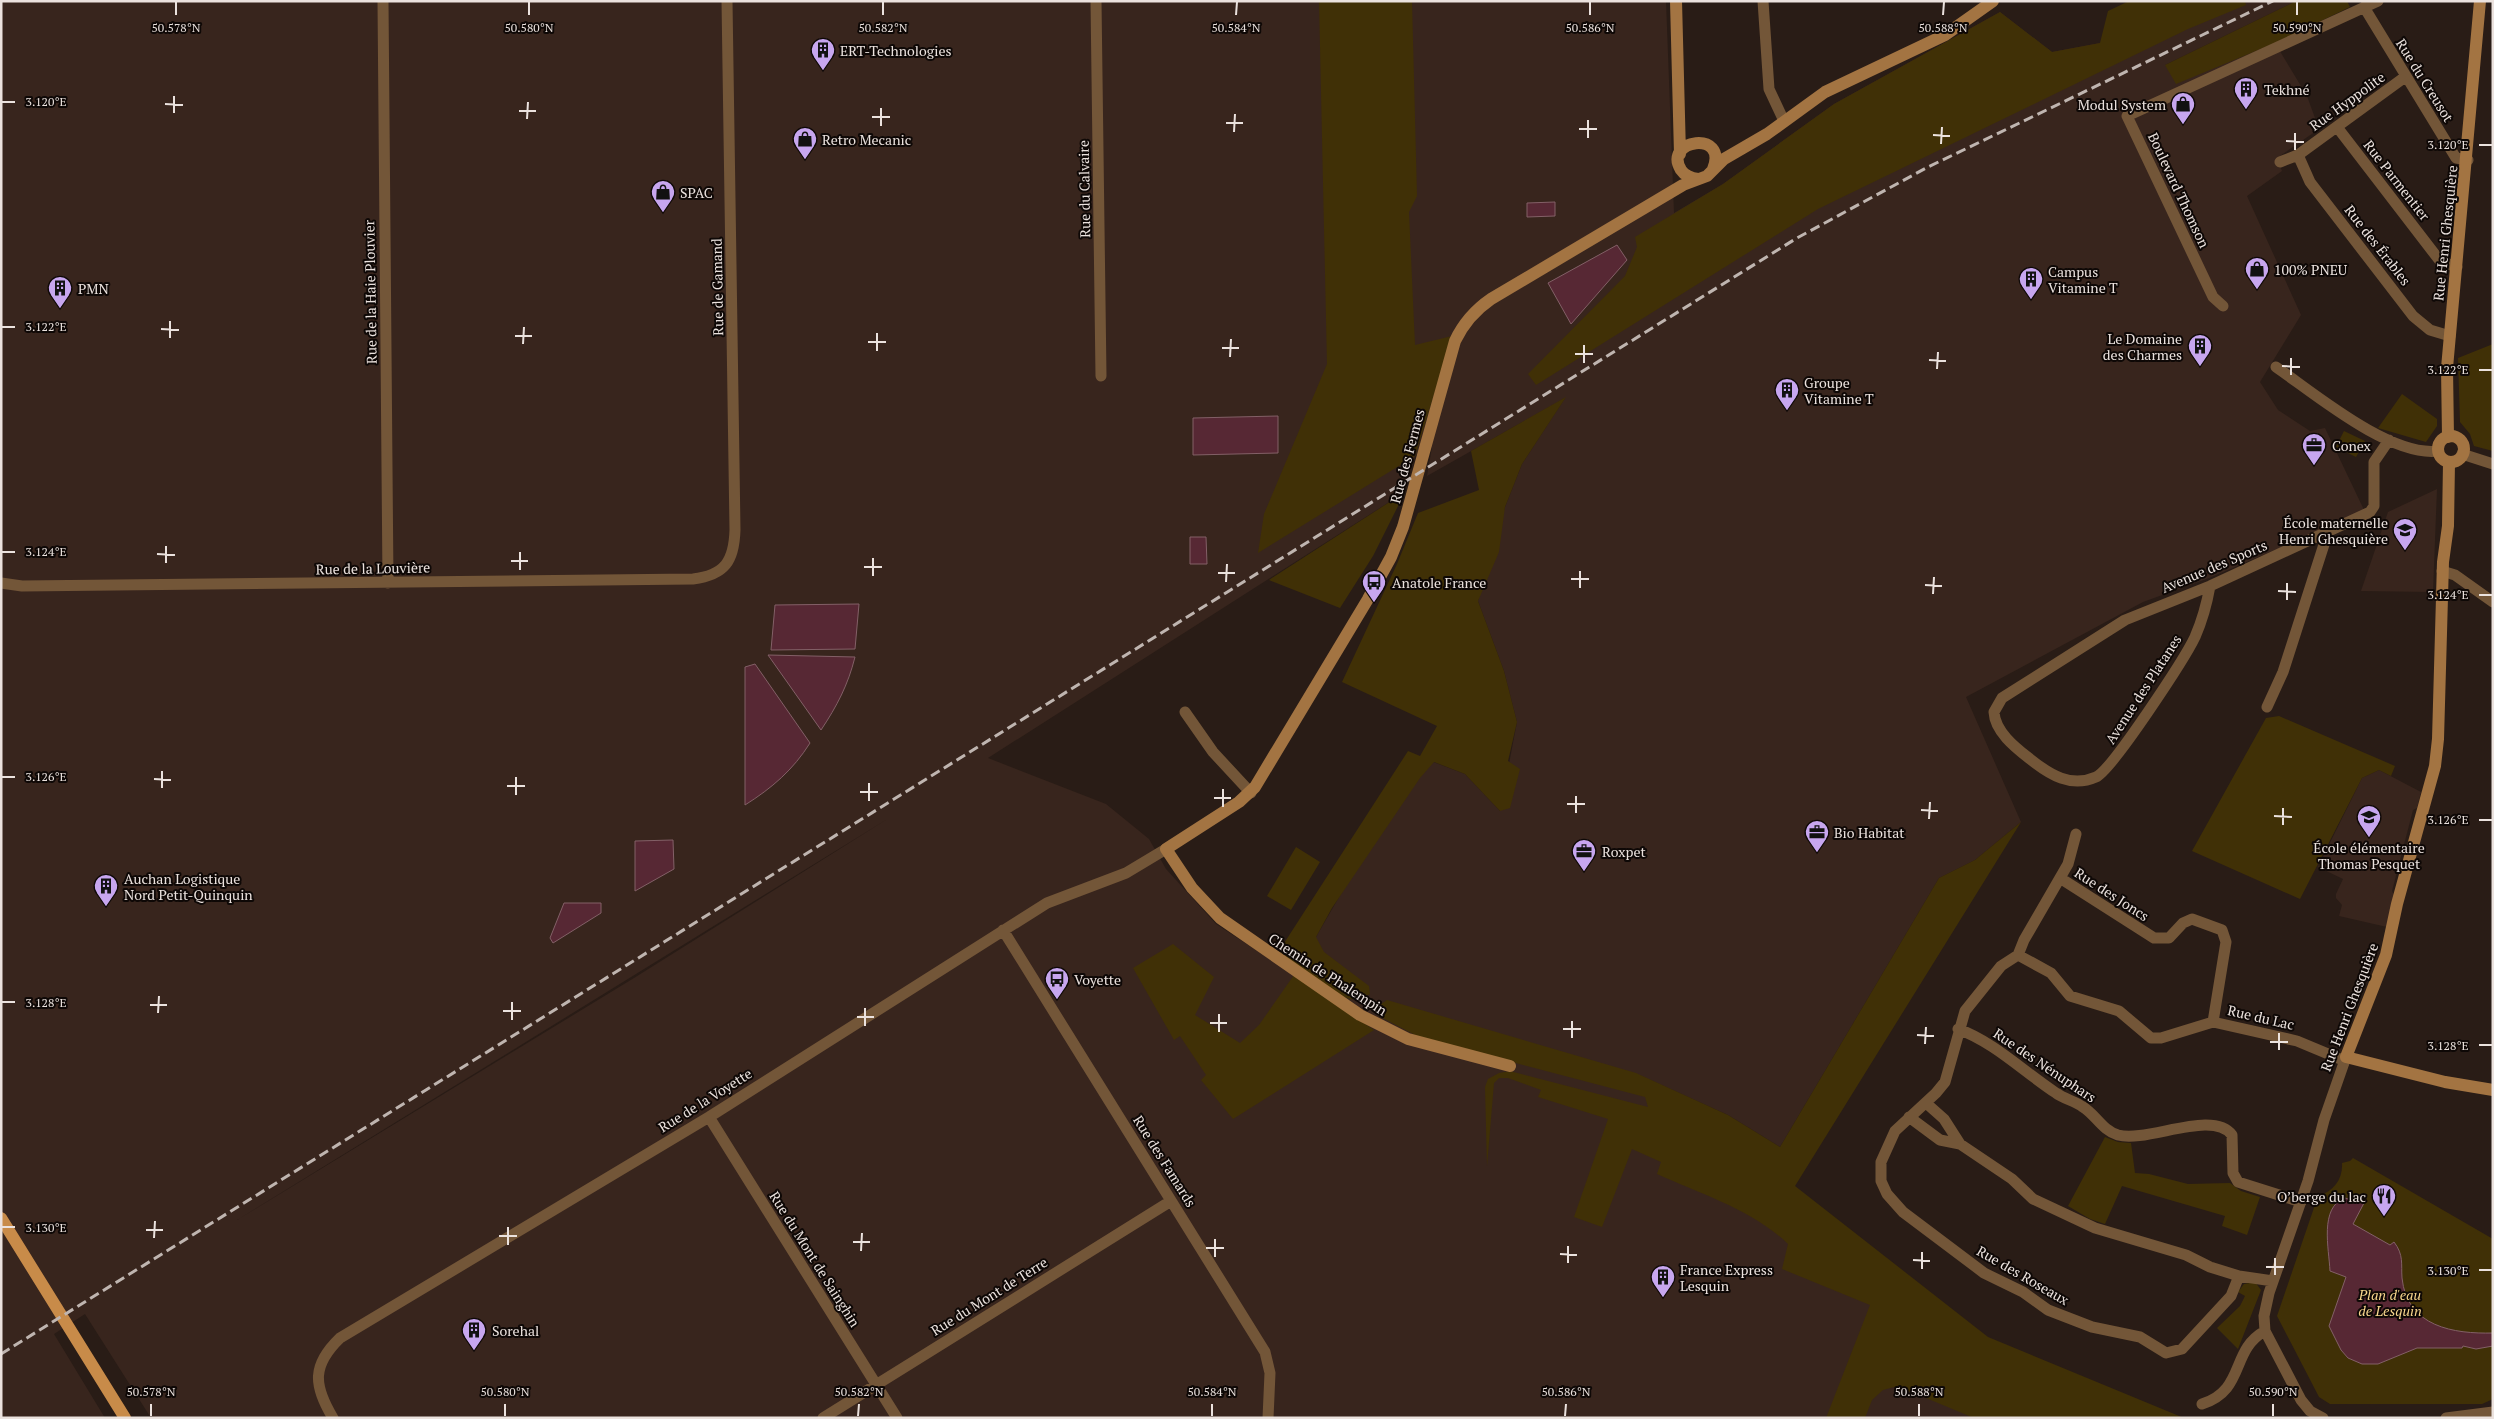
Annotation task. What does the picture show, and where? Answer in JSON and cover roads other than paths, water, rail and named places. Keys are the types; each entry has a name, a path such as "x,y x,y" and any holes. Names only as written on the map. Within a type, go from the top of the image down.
{"main road":[{"path":"1,1218 125,1418"}],"street":[{"name":"Rue de la Haie Plouvier","path":"383,1 388,583"},
{"name":"Rue de Gamand","path":"722,570 729,562 732,553 735,530 727,1"},
{"name":"Rue du Calvaire","path":"1096,1 1101,376"},
{"path":"1676,1 1679,159 1684,174 1698,178 1707,176 1724,159 1753,142 1825,92 1944,35 1991,2"},
{"path":"1762,1 1769,89 1784,121"},
{"name":"Boulevard Thomson","path":"2223,306 2213,297 2128,116 2378,1"},
{"name":"Rue Henri Ghesquière","path":"2448,437 2447,377 2450,336 2468,160 2480,1"},
{"name":"Rue du Creusot","path":"2364,8 2456,158 2468,160"},
{"name":"Rue Hyppolite","path":"2280,162 2298,155 2405,77"},
{"path":"1678,94 1687,128 1714,155 1713,169"},
{"name":"Rue Parmentier","path":"2337,126 2440,261 2457,267"},
{"path":"1679,159 1687,145 1705,144 1726,148 1753,142"},
{"name":"Rue des Érables","path":"2298,155 2310,182 2413,316 2430,330 2450,336"},
{"name":"Rue des Fermes","path":"1662,200 1676,179 1679,159"},
{"name":"Rue des Fermes","path":"1166,849 1250,792 1268,769 1391,556 1412,498 1451,354 1467,321 1490,299 1698,178"},
{"path":"2276,368 2369,430 2389,440 2424,452 2438,451"},
{"path":"2448,437 2455,437 2460,441 2463,448 2462,454 2457,460 2449,462 2442,458 2438,451 2440,442 2448,437"},
{"name":"Avenue des Sports","path":"2100,775 2078,781 2064,780 2045,771 2014,745 1998,728 1994,712 1998,703 2014,689 2125,620 2210,586 2372,510 2374,462 2389,440"},
{"path":"2462,454 2493,464"},
{"name":"Rue Henri Ghesquière","path":"2323,1418 2306,1407 2265,1331 2264,1310 2301,1202 2324,1120 2386,955 2435,766 2438,739 2442,572 2448,526 2449,462"},
{"path":"2267,707 2283,672 2328,532"},
{"name":"Rue de la Louvière","path":"1,583 22,586 693,579 708,577 722,570"},
{"path":"2442,572 2455,575 2493,602"},
{"name":"Rue de la Louvière","path":"1,590 22,586"},
{"name":"Avenue des Platanes","path":"2100,775 2116,758 2186,654 2198,631 2210,586"},
{"path":"1185,712 1213,752 1250,792"},
{"name":"Rue des Joncs","path":"2018,954 2024,940 2071,859 2076,834"},
{"name":"Rue de la Voyette","path":"333,1418 321,1393 318,1378 320,1363 326,1352 340,1338 708,1117 1055,898 1126,872 1166,849"},
{"name":"Chemin de Phalempin","path":"1166,849 1192,888 1220,918 1360,1015 1408,1039 1510,1066"},
{"name":"Rue des Joncs","path":"2060,878 2154,938 2169,938 2182,923 2192,919 2222,930 2226,942 2213,1022"},
{"name":"Rue des Famards","path":"1004,930 1265,1352 1270,1373 1268,1418"},
{"path":"1960,1144 1940,1140 1909,1117 1926,1103 1945,1082 1958,1028 1965,1011 2001,966 2018,954"},
{"name":"Rue du Lac","path":"2018,954 2051,973 2070,996 2119,1011 2151,1038 2167,1037 2204,1023 2213,1022 2297,1041 2346,1059"},
{"name":"Rue des Nénuphars","path":"1958,1028 1976,1036 2057,1094 2084,1107 2103,1126 2117,1134 2137,1136 2205,1125 2225,1128 2232,1135 2233,1173 2238,1182 2301,1202"},
{"path":"2346,1059 2445,1082 2493,1090"},
{"path":"1926,1103 1944,1120 1960,1144 2012,1179 2033,1199 2060,1210 2087,1225 2186,1255 2210,1267 2239,1276 2273,1281"},
{"name":"Rue du Mont de Sainghin","path":"708,1117 897,1418"},
{"name":"Rue des Roseaux","path":"1909,1117 1892,1136 1881,1162 1881,1181 1887,1194 1903,1212 1978,1269 2023,1292 2048,1310 2092,1328 2140,1337 2162,1352 2171,1354 2182,1349 2231,1296 2239,1276"},
{"name":"Rue du Mont de Terre","path":"822,1418 1171,1201"},
{"path":"2202,1404 2213,1400 2226,1391 2254,1337 2265,1331"},
{"path":"2446,1418 2493,1412"}],"railway":[{"path":"1,1354 1797,238 1928,167 2273,1"}],"place":[{"name":"ERT-Technologies","path":"823,71"},
{"name":"Tekhné","path":"2246,110"},
{"name":"Modul System","path":"2183,125"},
{"name":"Retro Mecanic","path":"805,160"},
{"name":"SPAC","path":"663,213"},
{"name":"100% PNEU","path":"2257,290"},
{"name":"Campus Vitamine T","path":"2031,300"},
{"name":"PMN","path":"60,309"},
{"name":"Le Domaine des Charmes","path":"2200,367"},
{"name":"Groupe Vitamine T","path":"1787,411"},
{"name":"Conex","path":"2314,466"},
{"name":"École maternelle Henri Ghesquière","path":"2405,551"},
{"name":"Anatole France","path":"1374,603"},
{"name":"École élémentaire Thomas Pesquet","path":"2369,838"},
{"name":"Bio Habitat","path":"1817,853"},
{"name":"Roxpet","path":"1584,872"},
{"name":"Auchan Logistique Nord Petit-Quinquin","path":"106,907"},
{"name":"Voyette","path":"1057,1000"},
{"name":"O’berge du lac","path":"2384,1217"},
{"name":"France Express Lesquin","path":"1663,1298"},
{"name":"Sorehal","path":"474,1351"}],"park label":[{"name":"Plan d'eau de Lesquin","path":"2390,1302"}]}
